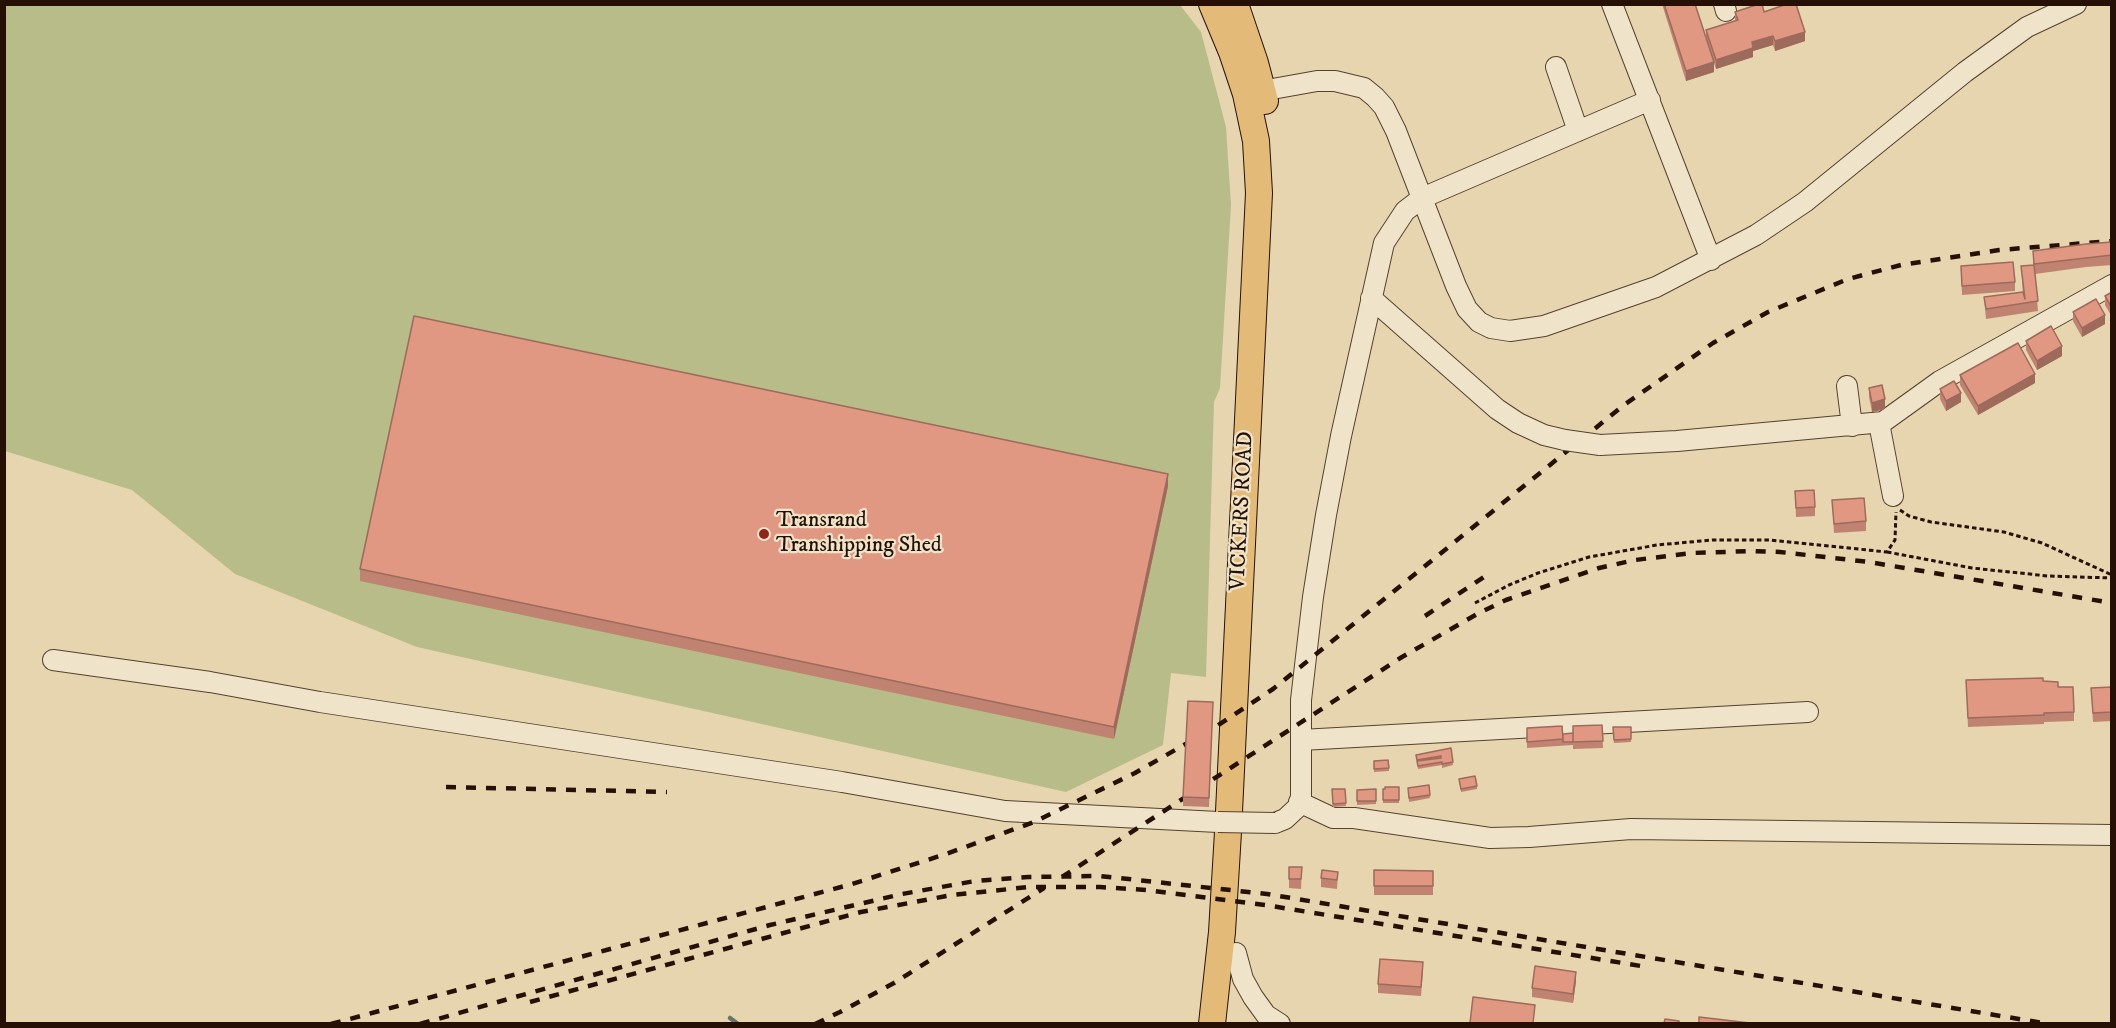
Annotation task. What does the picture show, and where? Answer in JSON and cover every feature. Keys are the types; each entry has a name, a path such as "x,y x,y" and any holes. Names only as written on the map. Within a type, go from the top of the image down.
{"main road":[{"name":"VICKERS ROAD","path":"1212,4 1232,52 1255,92 1258,164 1257,246 1222,932 1212,1023"},
{"name":"VICKERS ROAD","path":"1229,1023 1244,844 1273,232 1274,164 1272,138 1255,92 1235,4"}],"street":[{"path":"1612,4 1711,260"},
{"path":"1255,92 1317,81 1335,81 1364,88 1384,107 1463,301 1479,322 1491,328 1510,331 1544,326 1656,287 1756,235 1805,202 1965,72 2027,27 2072,5"},
{"path":"1556,67 1578,131"},
{"path":"53,660 210,682 320,702 842,782 1005,812 1275,823 1294,812 1299,802 1301,700 1315,585 1341,436 1384,243 1405,211 1422,198 1650,100"},
{"path":"1371,298 1497,408 1544,435 1600,445 1677,441 1883,422 1940,381 2112,285"},
{"path":"1848,386 1852,426"},
{"path":"1879,423 1893,496"},
{"path":"1301,740 1808,712"},
{"path":"1299,802 1333,818 1354,818 1490,838 1631,829 2112,835"},
{"path":"1236,953 1243,979 1252,997 1266,1015 1280,1023"}],"path":[{"path":"1887,552 1895,540 1895,506 1909,516 1920,519 2004,532 2042,543 2112,577"},
{"path":"1475,603 1538,573 1589,557 1657,545 1712,540 1762,540 1887,552 1971,568 2048,576 2112,577"}],"green space":[{"path":"4,5 1180,5 1201,32 1226,127 1231,205 1220,388 1214,402 1206,677 1171,673 1163,745 1066,792 417,647 235,574 132,490 5,451"}],"building":[{"path":"1664,4 1695,4 1714,62 1686,71"},
{"path":"1762,4 1764,12 1787,4 1796,4 1805,32 1775,41 1773,36 1752,42 1753,48 1716,60 1706,30 1738,20 1735,12"},
{"path":"2112,242 2112,255 2034,264 2033,251"},
{"path":"2013,262 2015,282 1962,286 1961,266"},
{"path":"2034,265 2038,301 1986,309 1984,297 2023,292 2025,299 2021,266"},
{"path":"2112,292 2112,308 2105,296"},
{"path":"2096,299 2105,315 2082,328 2073,312"},
{"name":"Transrand Transhipping Shed","path":"414,316 1168,474 1114,727 360,569"},
{"path":"2051,326 2062,346 2037,361 2026,341"},
{"path":"2018,343 2035,374 1978,406 1960,375"},
{"path":"1954,381 1961,393 1946,401 1940,389"},
{"path":"1882,385 1885,399 1872,403 1869,388"},
{"path":"1814,490 1815,507 1796,508 1795,491"},
{"path":"1864,498 1866,521 1834,524 1832,500"},
{"path":"2043,678 2043,681 2058,682 2058,687 2073,687 2074,712 1968,718 1966,680"},
{"path":"2112,687 2112,712 2093,713 2091,688"},
{"path":"1188,701 1213,702 1209,798 1183,797"},
{"path":"1602,725 1603,741 1573,742 1573,726"},
{"path":"1562,726 1563,739 1527,742 1527,728"},
{"path":"1613,727 1631,727 1631,739 1614,740"},
{"path":"1573,733 1573,742 1563,742 1563,734"},
{"path":"1451,748 1453,762 1418,766 1417,761 1441,758 1441,756 1417,760 1416,755"},
{"path":"1388,760 1389,768 1374,769 1374,761"},
{"path":"1475,776 1477,786 1461,789 1459,779"},
{"path":"1429,785 1430,795 1409,798 1408,788"},
{"path":"1385,787 1399,787 1399,800 1383,800"},
{"path":"1332,789 1345,789 1346,803 1333,804"},
{"path":"1376,789 1376,801 1357,801 1357,790"},
{"path":"1289,867 1302,867 1301,879 1289,879"},
{"path":"1322,870 1338,872 1337,880 1321,878"},
{"path":"1374,870 1433,871 1433,886 1374,886"},
{"path":"1380,959 1423,962 1421,987 1378,984"},
{"path":"1535,966 1576,972 1573,994 1532,988"},
{"path":"1473,997 1535,1005 1533,1023 1470,1023"},
{"path":"1699,1017 1750,1023 1699,1023"},
{"path":"1665,1019 1679,1021 1679,1023 1664,1023"}],"waterway":[{"path":"730,1018 738,1024"}],"railway":[{"path":"331,1024 852,884 946,854 1034,822 1135,773 1217,726 1273,689 1624,405 1713,343 1768,312 1848,279 1901,265 1999,250 2112,241"},
{"path":"1062,877 1402,657 1506,600 1599,568 1635,560 1692,553 1780,552 1869,562 2112,603"},
{"path":"1425,616 1484,577"},
{"path":"446,787 667,792"},
{"path":"420,1024 770,925 902,894 975,881 1028,877 1100,876 1267,894 2049,1024"},
{"path":"530,1002 861,912 952,895 1029,887 1100,887 1146,890 1265,905 1641,966"},
{"path":"815,1024 894,983 1044,888"}],"place":[{"name":"Transrand Transhipping Shed","path":"764,534"}]}
